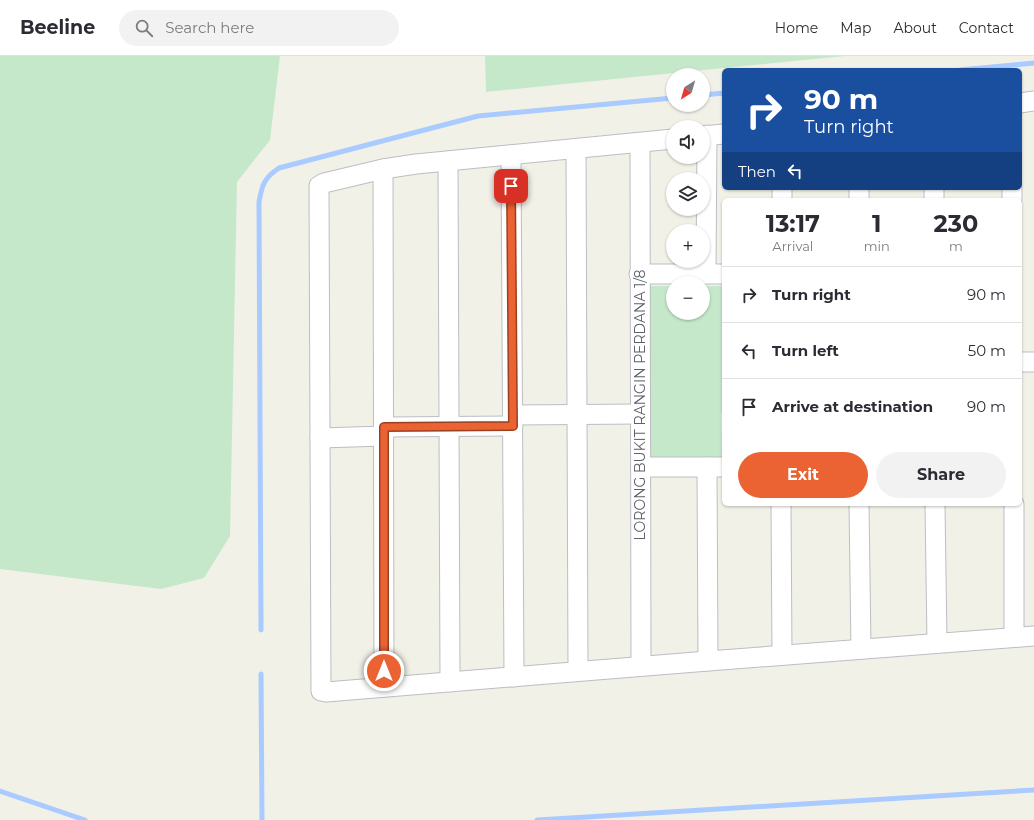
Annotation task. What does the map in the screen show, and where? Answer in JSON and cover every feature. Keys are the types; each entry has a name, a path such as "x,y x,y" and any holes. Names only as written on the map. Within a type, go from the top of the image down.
{"street":[{"path":"1022,103 1034,101"},
{"path":"639,274 715,274 711,135"},
{"path":"666,140 448,161 383,169 320,185 321,691 326,692 1034,636"},
{"name":"LORONG BUKIT RANGIN PERDANA 1/8","path":"640,143 639,274 641,666"},
{"path":"576,149 578,671"},
{"path":"511,156 514,676"},
{"path":"448,161 450,682"},
{"path":"383,169 384,687"},
{"path":"1022,362 1034,362"},
{"path":"320,438 578,414 640,414"},
{"path":"641,467 715,467 708,661"},
{"path":"781,506 782,655"},
{"path":"859,506 860,649"},
{"path":"935,506 937,643"},
{"path":"1014,506 1014,637"}],"green space":[{"path":"0,56 280,56 270,140 237,182 230,536 204,578 161,589 0,569"},
{"path":"485,56 845,56 710,70 710,68 666,68 666,74 486,92"},
{"path":"648,286 666,286 666,320 710,320 710,286 722,286 722,464 650,464"}],"waterway":[{"path":"981,68 1034,63"},
{"path":"710,94 722,93"},
{"path":"261,630 259,202 264,182 279,168 478,116 666,99"},
{"path":"261,674 262,820"},
{"path":"537,820 1034,790"},
{"path":"0,791 85,820"}],"route":[{"path":"384,671 384,427 513,426 511,186"}]}
